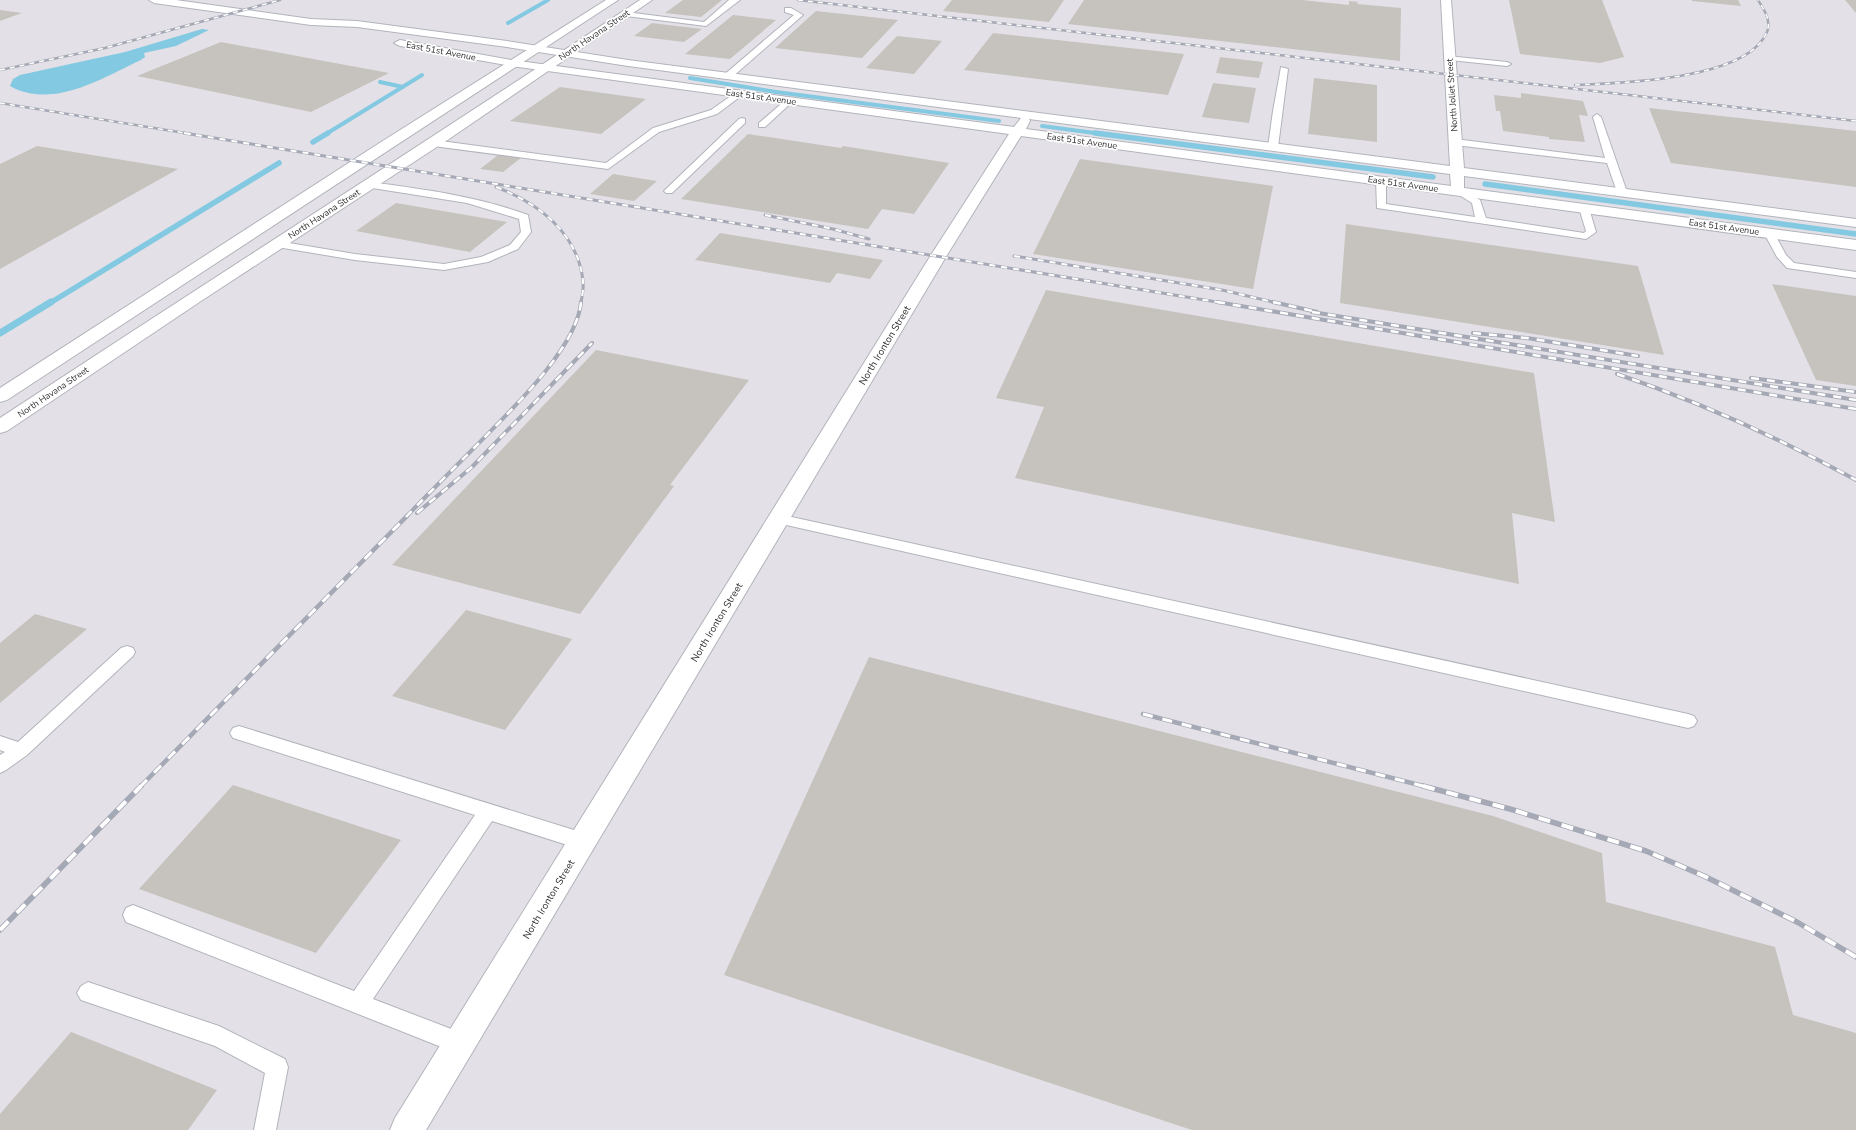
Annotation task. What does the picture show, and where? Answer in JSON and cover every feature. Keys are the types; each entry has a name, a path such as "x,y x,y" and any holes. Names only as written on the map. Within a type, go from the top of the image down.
{"street":[{"name":"East 51st Avenue","path":"154,0 311,22 364,25 534,48 728,76 1381,180 1856,245"},
{"name":"North Havana Street","path":"0,396 534,48 613,0"},
{"name":"North Havana Street","path":"0,427 433,143 647,0"},
{"name":"North Joliet Street","path":"1446,0 1458,191"},
{"name":"East 51st Avenue","path":"311,22 375,38"},
{"name":"East 51st Avenue","path":"390,41 544,68 788,101 1274,147 1856,223"},
{"name":"North Ironton Street","path":"407,1130 778,519 1022,123"}],"lane":[{"path":"626,14 706,24 736,0 733,0"},
{"path":"728,76 799,15 788,10"},
{"path":"1450,58 1507,64"},
{"path":"1274,147 1276,111 1284,69"},
{"path":"433,143 608,166 656,130 714,112 738,94"},
{"path":"762,124 788,101"},
{"path":"1597,116 1622,192"},
{"path":"669,191 742,121"},
{"path":"1455,142 1612,161"},
{"path":"1381,180 1381,206 1586,236 1591,232 1584,208"},
{"path":"277,244 355,257 444,267 484,260 514,247 526,232 524,217 499,207 438,194 369,185"},
{"path":"1458,191 1477,202 1480,220"},
{"path":"1769,233 1782,258 1791,266 1856,275"},
{"path":"778,519 1688,721"},
{"path":"0,765 21,750 127,652"},
{"path":"239,733 583,841"},
{"path":"0,743 21,750"},
{"path":"358,1003 488,811"},
{"path":"133,915 459,1043"},
{"path":"88,993 219,1037 277,1067 265,1130"}],"shaded area":[{"path":"0,0 1856,0 1856,1130 0,1130"}],"water":[{"path":"202,29 209,30 176,46 144,53 145,57 141,60 77,89 43,95 26,93 10,86 13,79 20,75 125,52"}],"building":[{"path":"683,0 722,0 701,17 665,13"},
{"path":"952,0 1064,0 1049,22 943,11"},
{"path":"1084,0 1302,0 1349,5 1349,1 1358,2 1357,4 1401,8 1400,61 1068,24"},
{"path":"1509,0 1602,0 1624,57 1600,63 1520,54"},
{"path":"1738,0 1741,6 1692,1"},
{"path":"1845,0 1856,0 1856,13"},
{"path":"0,10 22,13 0,21"},
{"path":"816,11 898,20 862,58 775,48"},
{"path":"733,15 776,20 730,59 685,54"},
{"path":"652,23 702,29 684,42 634,36"},
{"path":"993,33 1184,54 1168,95 964,70"},
{"path":"897,36 942,41 914,74 866,68"},
{"path":"221,42 389,73 311,112 137,76"},
{"path":"1220,57 1263,62 1259,78 1216,73"},
{"path":"1314,78 1377,85 1377,142 1308,134"},
{"path":"1213,83 1256,88 1249,123 1202,117"},
{"path":"560,87 646,99 601,134 510,121"},
{"path":"1521,93 1583,101 1588,116 1579,115 1585,142 1549,139 1549,137 1503,131 1500,111 1496,111 1494,95 1521,98"},
{"path":"1649,108 1856,131 1856,187 1671,163"},
{"path":"748,134 841,148 843,146 949,163 914,214 882,209 868,229 681,199"},
{"path":"37,146 178,169 0,269 0,164"},
{"path":"498,155 521,158 503,172 480,169"},
{"path":"1080,159 1273,186 1253,289 1033,254"},
{"path":"613,174 657,181 634,201 590,194"},
{"path":"396,203 507,222 470,252 356,231"},
{"path":"1346,224 1638,266 1664,355 1340,303"},
{"path":"720,233 883,260 870,279 837,273 830,283 695,260"},
{"path":"1772,284 1856,296 1856,386 1816,380"},
{"path":"1046,290 1534,373 1555,522 1512,513 1519,584 1015,478 1044,407 996,398"},
{"path":"596,350 749,380 670,485 674,486 580,614 392,565"},
{"path":"466,610 572,639 505,730 392,696"},
{"path":"35,614 87,629 0,703 0,643"},
{"path":"869,657 1493,816 1602,853 1606,902 1775,947 1793,1015 1856,1033 1856,1130 1192,1130 724,975"},
{"path":"233,785 401,840 316,953 139,889"},
{"path":"71,1032 217,1090 188,1130 0,1130 0,1114"}],"waterway":[{"path":"508,23 548,0"},
{"path":"403,87 422,75"},
{"path":"690,78 776,92 999,121"},
{"path":"380,82 403,87"},
{"path":"326,134 403,87"},
{"path":"1042,126 1102,134"},
{"path":"313,142 328,133"},
{"path":"1095,133 1433,177"},
{"path":"50,303 279,163"},
{"path":"1485,184 1856,234"},
{"path":"0,333 51,302"}],"railway":[{"path":"0,70 105,48 280,0"},
{"path":"798,0 1856,121"},
{"path":"1575,85 1620,83 1676,77 1704,71 1729,63 1749,53 1763,39 1767,32 1767,17 1758,0"},
{"path":"0,103 191,134"},
{"path":"184,133 1222,303"},
{"path":"496,187 512,194 541,211 564,234 573,248 580,264 583,284 581,303"},
{"path":"765,215 833,229 869,239"},
{"path":"1014,256 1222,290 1277,303"},
{"path":"406,517 522,399 538,380 554,360 567,340 577,320 581,302"},
{"path":"1217,302 1222,303"},
{"path":"1273,302 1317,312"},
{"path":"1222,303 1856,409"},
{"path":"1312,312 1856,400"},
{"path":"1473,333 1527,338 1638,356"},
{"path":"417,513 472,467 592,343"},
{"path":"1617,374 1679,396 1739,422 1768,435 1856,480"},
{"path":"1751,378 1856,392"},
{"path":"140,787 407,516"},
{"path":"1143,714 1427,787"},
{"path":"0,930 141,786"},
{"path":"1423,786 1510,809 1646,851 1704,876 1797,922 1856,957"}]}
